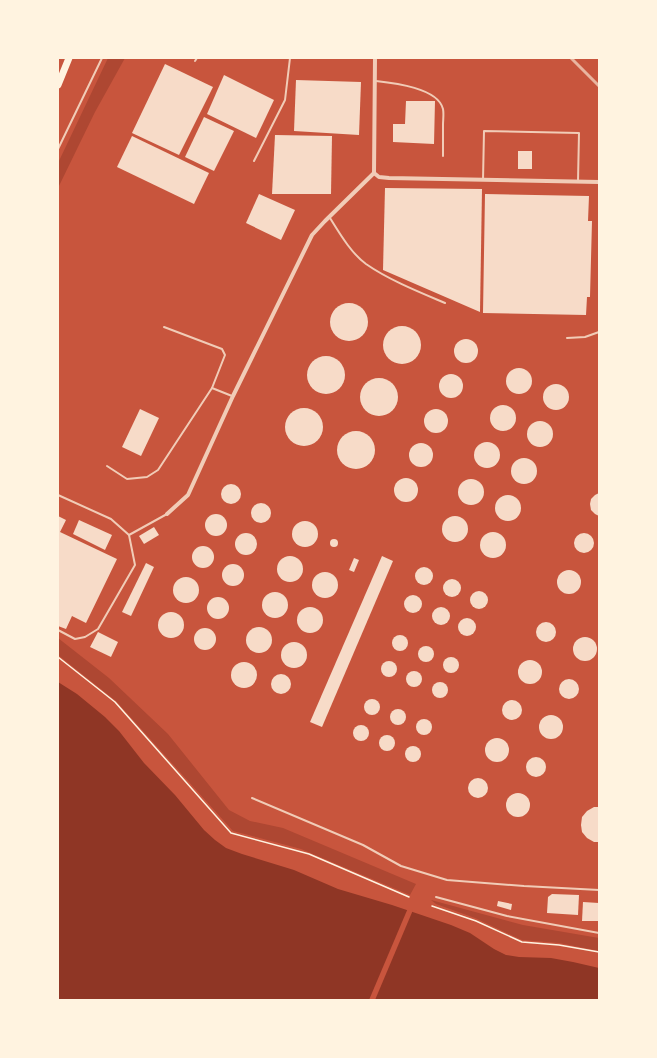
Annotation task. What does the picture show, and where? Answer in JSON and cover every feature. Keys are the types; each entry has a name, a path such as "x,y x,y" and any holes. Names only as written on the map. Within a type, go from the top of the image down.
{"highway":[{"path":"58,85 69,58"}],"street":[{"path":"167,514 188,495 312,235 374,174 375,58"},
{"path":"374,174 378,177 389,178 599,182"}],"lane":[{"path":"58,149 102,58"},
{"path":"254,161 286,100 290,58"},
{"path":"376,81 395,83 425,91 434,96 440,102 443,110 443,156"},
{"path":"483,180 484,131 492,131 579,133 578,182"},
{"path":"329,217 350,249 366,264 392,279 445,303"},
{"path":"107,466 127,479 147,477 158,470 212,388 224,355 222,349 164,327"},
{"path":"567,338 585,337 599,332"},
{"path":"212,388 234,396"},
{"path":"58,495 111,519 129,536 135,565 98,629 86,637 75,639 58,630"},
{"path":"129,536 167,514"},
{"path":"252,798 363,845 401,866 447,880 599,890"},
{"path":"436,897 507,916 599,933"}],"path":[{"path":"58,657 115,702 231,833 309,854 409,897"},
{"path":"432,906 476,921 522,942 559,945 599,952"}],"shaded area":[{"path":"108,58 125,58 95,112 58,188 58,163"},
{"path":"58,638 109,678 168,734 229,810 250,821 283,828 416,884 410,895 301,849 233,831 116,701 58,655"},
{"path":"58,682 77,694 105,717 119,731 144,763 175,795 204,830 226,848 294,870 338,889 451,925 470,933 506,955 551,958 599,968 599,1000 58,1000"},
{"path":"431,900 523,925 599,938 599,951 559,943 522,940 475,918 436,904"}],"pier":[{"path":"408,908 413,910 375,1000 369,1000"}],"building":[{"path":"165,64 213,87 179,155 132,133"},
{"path":"224,75 274,100 256,138 207,114"},
{"path":"296,80 361,82 359,135 294,131"},
{"path":"406,101 435,101 434,144 393,142 393,124 405,124"},
{"path":"204,117 234,131 214,171 185,157"},
{"path":"275,135 332,136 331,194 272,194"},
{"path":"132,136 209,173 194,204 117,167"},
{"path":"518,151 532,151 532,169 518,169"},
{"path":"385,188 482,189 480,312 383,270"},
{"path":"259,194 295,210 281,240 246,223"},
{"path":"485,194 589,196 588,221 592,221 590,297 587,297 586,315 483,313"},
{"path":"345,303 353,303 360,306 365,311 368,322 365,333 360,338 353,341 345,341 338,338 333,333 330,326 330,318 333,311 338,306"},
{"path":"398,326 406,326 413,329 418,334 421,345 418,356 413,361 406,364 398,364 391,361 386,356 383,349 383,341 386,334 391,329"},
{"path":"466,339 475,342 478,351 475,360 466,363 457,360 454,351 457,342"},
{"path":"322,356 330,356 337,359 342,364 345,375 342,386 337,391 330,394 322,394 315,391 310,386 307,379 307,371 310,364 315,359"},
{"path":"519,368 529,371 532,381 529,391 519,394 509,391 506,381 509,371"},
{"path":"451,374 460,377 463,386 460,395 451,398 442,395 439,386 442,377"},
{"path":"375,378 383,378 390,381 395,386 398,397 395,408 390,413 383,416 375,416 368,413 363,408 360,401 360,393 363,386 368,381"},
{"path":"556,384 566,387 569,397 566,407 556,410 546,407 543,397 546,387"},
{"path":"503,405 513,408 516,418 513,428 503,431 493,428 490,418 493,408"},
{"path":"300,408 308,408 315,411 320,416 323,427 320,438 315,443 308,446 300,446 293,443 288,438 285,431 285,423 288,416 293,411"},
{"path":"140,409 159,418 141,456 122,447"},
{"path":"436,409 445,412 448,421 445,430 436,433 427,430 424,421 427,412"},
{"path":"540,421 550,424 553,434 550,444 540,447 530,444 527,434 530,424"},
{"path":"352,431 360,431 367,434 372,439 375,450 372,461 367,466 360,469 352,469 345,466 340,461 337,454 337,446 340,439 345,434"},
{"path":"487,442 496,446 500,455 496,464 487,468 478,464 474,455 478,446"},
{"path":"421,443 430,446 433,455 430,464 421,467 412,464 409,455 412,446"},
{"path":"524,458 534,461 537,471 534,481 524,484 514,481 511,471 514,461"},
{"path":"406,478 415,481 418,490 415,499 406,502 397,499 394,490 397,481"},
{"path":"471,479 481,482 484,492 481,502 471,505 461,502 458,492 461,482"},
{"path":"231,484 238,487 241,494 238,501 231,504 224,501 221,494 224,487"},
{"path":"599,493 599,516 591,510 590,504 591,499"},
{"path":"508,495 518,498 521,508 518,518 508,521 498,518 495,508 498,498"},
{"path":"261,503 268,506 271,513 268,520 261,523 254,520 251,513 254,506"},
{"path":"216,514 224,517 227,525 224,533 216,536 208,533 205,525 208,517"},
{"path":"58,516 66,520 60,532 117,559 86,623 72,616 66,629 58,626"},
{"path":"455,516 464,520 468,529 464,538 455,542 446,538 442,529 446,520"},
{"path":"79,520 112,535 105,550 73,534"},
{"path":"305,521 314,525 318,534 314,543 305,547 296,543 292,534 296,525"},
{"path":"154,527 159,535 144,544 139,536"},
{"path":"493,532 502,536 506,545 502,554 493,558 484,554 480,545 484,536"},
{"path":"246,533 254,536 257,544 254,552 246,555 238,552 235,544 238,536"},
{"path":"580,533 588,533 594,539 594,547 588,553 580,553 574,547 574,539"},
{"path":"332,539 336,539 338,543 336,547 332,547 330,545 330,541"},
{"path":"203,546 211,549 214,557 211,565 203,568 195,565 192,557 195,549"},
{"path":"290,556 299,560 303,569 299,578 290,582 281,578 277,569 281,560"},
{"path":"382,556 393,561 322,727 310,722"},
{"path":"354,558 359,560 354,572 349,570"},
{"path":"146,563 154,567 131,616 122,612"},
{"path":"233,564 241,567 244,575 241,583 233,586 225,583 222,575 225,567"},
{"path":"424,567 430,570 433,576 430,582 424,585 418,582 415,576 418,570"},
{"path":"569,570 577,574 581,582 577,590 569,594 561,590 557,582 561,574"},
{"path":"325,572 334,576 338,585 334,594 325,598 316,594 312,585 316,576"},
{"path":"186,577 195,581 199,590 195,599 186,603 177,599 173,590 177,581"},
{"path":"452,579 458,582 461,588 458,594 452,597 446,594 443,588 446,582"},
{"path":"479,591 485,594 488,600 485,606 479,609 473,606 470,600 473,594"},
{"path":"275,592 284,596 288,605 284,614 275,618 266,614 262,605 266,596"},
{"path":"413,595 419,598 422,604 419,610 413,613 407,610 404,604 407,598"},
{"path":"218,597 226,600 229,608 226,616 218,619 210,616 207,608 210,600"},
{"path":"310,607 319,611 323,620 319,629 310,633 301,629 297,620 301,611"},
{"path":"441,607 447,610 450,616 447,622 441,625 435,622 432,616 435,610"},
{"path":"171,612 180,616 184,625 180,634 171,638 162,634 158,625 162,616"},
{"path":"467,618 473,621 476,627 473,633 467,636 461,633 458,627 461,621"},
{"path":"542,622 550,622 556,628 556,636 550,642 542,642 536,636 536,628"},
{"path":"259,627 268,631 272,640 268,649 259,653 250,649 246,640 250,631"},
{"path":"205,628 213,631 216,639 213,647 205,650 197,647 194,639 197,631"},
{"path":"98,632 118,642 111,657 90,647"},
{"path":"400,635 407,640 408,643 403,650 400,651 393,646 392,643 397,636"},
{"path":"585,637 594,640 597,649 594,658 585,661 576,658 573,649 576,640"},
{"path":"294,642 303,646 307,655 303,664 294,668 285,664 281,655 285,646"},
{"path":"426,646 433,651 434,654 429,661 426,662 419,657 418,654 423,647"},
{"path":"451,657 458,662 459,665 454,672 451,673 444,668 443,665 448,658"},
{"path":"530,660 535,661 541,667 541,677 535,683 530,684 525,683 519,677 518,672 519,667 525,661"},
{"path":"389,661 396,666 397,669 392,676 389,677 382,672 381,669 386,662"},
{"path":"244,662 253,666 257,675 253,684 244,688 235,684 231,675 235,666"},
{"path":"414,671 421,676 422,679 417,686 414,687 407,682 406,679 411,672"},
{"path":"281,674 288,677 291,684 288,691 281,694 274,691 271,684 274,677"},
{"path":"565,679 573,679 579,685 579,693 573,699 565,699 559,693 559,685"},
{"path":"440,682 447,687 448,690 443,697 440,698 433,693 432,690 437,683"},
{"path":"372,699 379,704 380,707 375,714 372,715 365,710 364,707 369,700"},
{"path":"512,700 519,703 522,710 519,717 512,720 505,717 502,710 505,703"},
{"path":"398,709 405,714 406,717 401,724 398,725 391,720 390,717 395,710"},
{"path":"551,715 556,716 562,722 562,732 556,738 551,739 546,738 540,732 539,727 540,722 546,716"},
{"path":"424,719 431,724 432,727 427,734 424,735 417,730 416,727 421,720"},
{"path":"361,725 368,730 369,733 364,740 361,741 354,736 353,733 358,726"},
{"path":"387,735 394,740 395,743 390,750 387,751 380,746 379,743 384,736"},
{"path":"497,738 502,739 508,745 508,755 502,761 497,762 492,761 486,755 485,750 486,745 492,739"},
{"path":"413,746 420,751 421,754 416,761 413,762 406,757 405,754 410,747"},
{"path":"536,757 543,760 546,767 543,774 536,777 529,774 526,767 529,760"},
{"path":"478,778 485,781 488,788 485,795 478,798 471,795 468,788 471,781"},
{"path":"518,793 523,794 529,800 529,810 523,816 518,817 513,816 507,810 506,805 507,800 513,794"},
{"path":"594,807 599,807 599,842 594,842 587,838 582,832 581,825 582,817 587,811"},
{"path":"552,894 579,895 578,915 547,913 548,897"},
{"path":"498,901 512,904 511,910 497,906"},
{"path":"583,902 599,903 599,921 582,921"}],"railway":[{"path":"571,58 599,86"}]}
